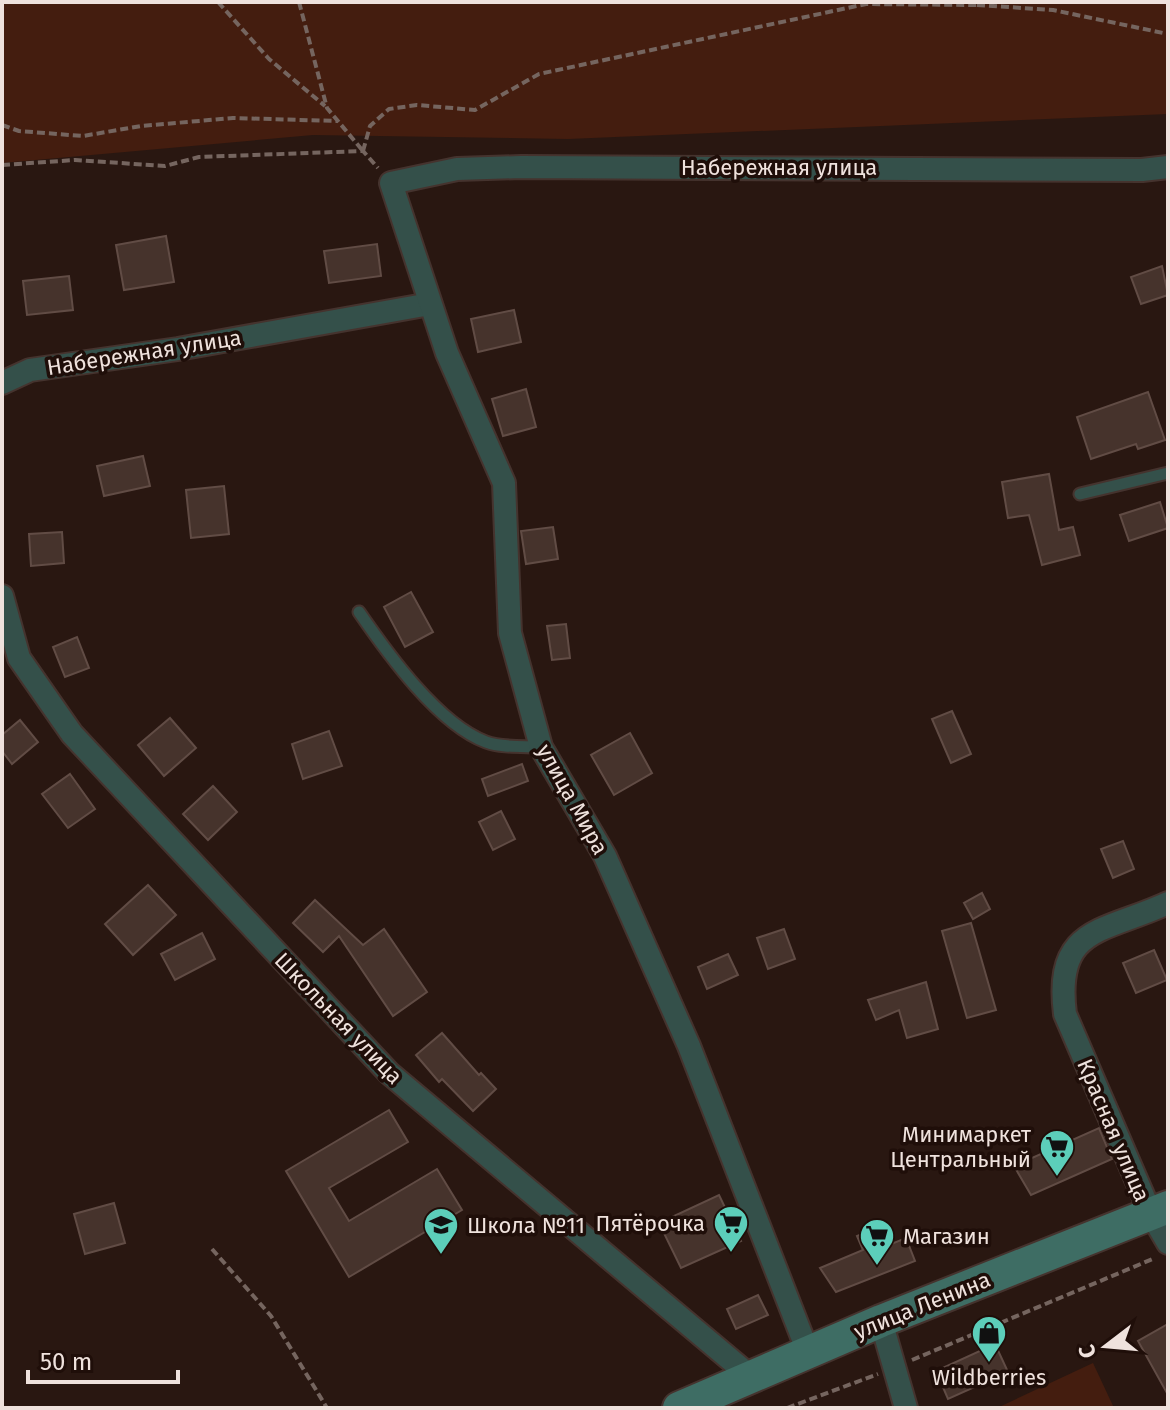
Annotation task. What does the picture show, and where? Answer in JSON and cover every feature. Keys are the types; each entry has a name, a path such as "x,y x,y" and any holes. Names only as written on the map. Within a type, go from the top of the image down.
{"street":[{"name":"Набережная улица","path":"391,183 457,169 521,167 1142,170 1168,167"},
{"name":"улица Мира","path":"391,183 447,353 504,483 510,633 541,747 605,856 689,1046 808,1352"},
{"name":"Набережная улица","path":"2,383 30,370 178,349 430,304"},
{"name":"Школьная улица","path":"2,596 19,658 72,734 378,1062 750,1376"},
{"name":"Красная улица","path":"1168,903 1089,934 1069,952 1061,982 1065,1014 1159,1211 1168,1243"},
{"name":"улица Ленина","path":"679,1408 881,1321 1159,1211"},
{"path":"881,1321 906,1408"}],"lane":[{"path":"1080,494 1168,473"},
{"path":"359,612 434,707 458,730 489,744 541,747"}],"path":[{"path":"218,2 269,59 327,108 391,183"},
{"path":"299,2 327,108"},
{"path":"363,151 370,126 389,109 417,105 475,110 539,74 866,4 979,4 1053,10 1168,34"},
{"path":"2,125 19,131 83,136 141,126 233,118 338,121"},
{"path":"2,165 75,160 165,166 199,157 363,151"},
{"path":"212,1249 271,1316 327,1408"},
{"path":"787,1408 895,1367 1168,1253"}],"shaded area":[{"path":"2,2 1168,2 1168,114 568,139 313,135 2,163"},
{"path":"1093,1363 1114,1408 997,1408"}],"building":[{"path":"166,236 174,282 124,290 116,245"},
{"path":"377,244 381,276 329,283 324,251"},
{"path":"1162,266 1168,295 1141,304 1131,277"},
{"path":"69,276 73,310 27,315 23,281"},
{"path":"514,310 521,342 478,352 471,319"},
{"path":"526,389 536,427 503,436 492,399"},
{"path":"1148,392 1165,440 1138,449 1136,444 1091,459 1077,417"},
{"path":"143,456 150,486 104,496 97,466"},
{"path":"1049,474 1059,530 1073,527 1080,555 1042,565 1029,515 1008,518 1002,482"},
{"path":"224,486 229,534 191,538 186,490"},
{"path":"1160,502 1168,528 1129,541 1120,515"},
{"path":"553,527 558,559 526,564 521,531"},
{"path":"62,532 64,563 31,566 29,534"},
{"path":"411,592 433,632 405,647 384,607"},
{"path":"566,624 570,658 552,660 547,626"},
{"path":"77,637 89,668 65,677 53,647"},
{"path":"952,711 971,754 951,763 932,719"},
{"path":"170,718 196,748 164,776 138,745"},
{"path":"20,720 38,742 12,764 2,751 2,735"},
{"path":"329,731 342,766 303,779 292,744"},
{"path":"630,733 652,773 614,795 591,755"},
{"path":"522,764 528,781 488,796 482,779"},
{"path":"70,774 95,809 68,828 42,794"},
{"path":"213,786 237,812 208,840 183,814"},
{"path":"501,811 515,839 493,850 479,822"},
{"path":"1123,841 1134,869 1113,878 1101,849"},
{"path":"148,885 176,915 133,955 105,924"},
{"path":"982,893 990,909 973,919 964,903"},
{"path":"315,900 363,945 384,929 427,992 393,1016 339,936 323,952 293,923"},
{"path":"971,923 996,1010 967,1018 942,931"},
{"path":"784,929 795,959 768,969 757,938"},
{"path":"202,933 215,959 175,980 161,954"},
{"path":"1154,950 1167,980 1136,993 1123,963"},
{"path":"728,954 738,975 707,989 698,967"},
{"path":"926,982 938,1029 907,1038 899,1010 876,1020 868,1000"},
{"path":"442,1033 479,1075 481,1073 496,1089 473,1111 442,1079 439,1082 416,1055"},
{"path":"389,1110 408,1142 329,1188 349,1221 437,1169 462,1210 349,1277 286,1171"},
{"path":"1099,1128 1112,1159 1031,1195 1014,1166"},
{"path":"719,1195 741,1241 681,1268 659,1223"},
{"path":"114,1203 125,1243 85,1254 74,1214"},
{"path":"876,1228 884,1247 906,1238 915,1261 836,1292 820,1268 863,1250 857,1236"},
{"path":"758,1295 768,1315 736,1329 727,1309"},
{"path":"1168,1324 1168,1395 1138,1341"},
{"path":"995,1344 1008,1372 948,1399 936,1371"}],"place":[{"name":"Минимаркет Центральный","path":"1057,1178"},
{"name":"Пятёрочка","path":"731,1254"},
{"name":"Школа №11","path":"441,1256"},
{"name":"Магазин","path":"877,1267"},
{"name":"Wildberries","path":"989,1364"}]}
